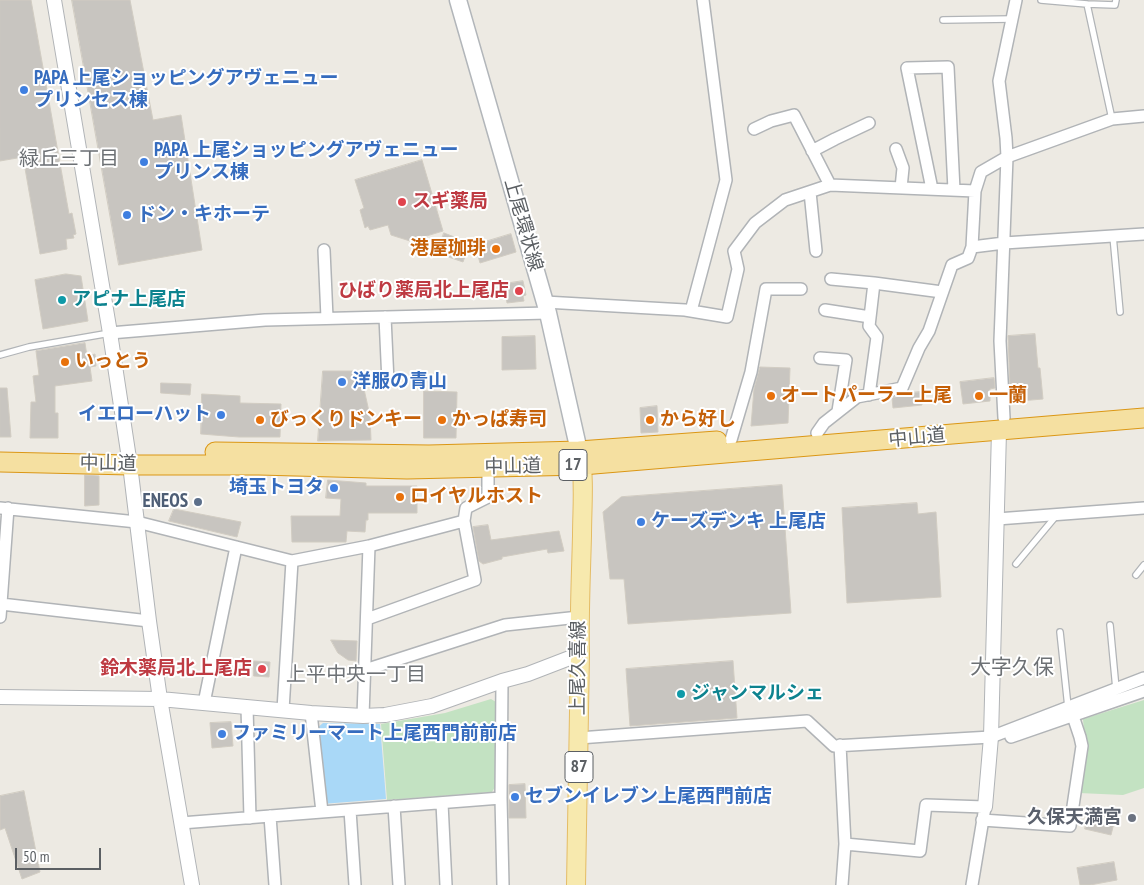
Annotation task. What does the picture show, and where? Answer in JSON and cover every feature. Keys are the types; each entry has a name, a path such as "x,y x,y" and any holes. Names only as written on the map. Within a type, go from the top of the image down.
{"highway":[{"name":"中山道","path":"0,449 128,459 259,465 407,469 488,467 1002,424 1144,406"},
{"name":"中山道","path":"0,462 128,459 244,452 581,458 731,440 817,433 1144,418"}],"main road":[{"name":"上尾環状線","path":"458,0 547,308 581,458"},
{"name":"上尾久喜線","path":"576,885 583,499 581,458"}],"street":[{"path":"54,0 110,333 160,699 192,885"},
{"path":"691,311 726,180 703,0"},
{"path":"972,885 983,814 991,741 997,519 1002,424 1000,341 1006,138 999,81 1016,0"},
{"path":"932,189 907,68 948,67 954,190"},
{"path":"754,129 771,121 794,115 830,185"},
{"path":"817,433 824,423 857,397 902,388 919,348 929,331 952,265 968,258 972,247 975,191 981,172 1006,157 1112,119 1144,116"},
{"path":"812,151 869,123"},
{"path":"896,149 903,168 901,188"},
{"path":"110,333 265,320 385,317 547,308 691,311 728,317 738,269 734,251 755,223 785,200 830,185 975,191"},
{"path":"810,192 816,251"},
{"path":"972,247 1004,243 1144,234"},
{"path":"324,250 327,318"},
{"path":"832,279 942,292"},
{"path":"869,394 877,337 869,326 874,283"},
{"path":"731,440 751,372 766,288 801,289"},
{"path":"825,310 870,317"},
{"path":"385,317 388,382"},
{"path":"820,358 846,360 838,411"},
{"path":"366,619 475,580 464,521 466,508 488,497 488,467"},
{"path":"0,617 4,508 137,522 292,561 369,546 464,521"},
{"path":"997,519 1144,508"},
{"path":"363,716 369,546"},
{"path":"204,703 236,547"},
{"path":"283,710 292,561"},
{"path":"1,604 149,621"},
{"path":"365,670 505,626 580,639"},
{"path":"0,697 160,699 363,716 385,715 432,706 528,674 580,639"},
{"path":"1071,712 1116,689 1144,678"},
{"path":"502,682 501,798 503,885"},
{"path":"579,738 807,721 834,746 991,741 1071,712 1144,691"},
{"path":"248,707 250,818"},
{"path":"311,712 322,812"},
{"path":"845,844 920,852 926,805 1070,826 1082,746 1071,712"},
{"path":"840,746 845,844 842,885"},
{"path":"182,823 501,798"},
{"path":"442,803 446,885"},
{"path":"394,806 399,885"},
{"path":"350,810 355,885"},
{"path":"270,816 275,885"}],"lane":[{"path":"1041,0 1115,5 1116,0"},
{"path":"1087,4 1112,119"},
{"path":"943,20 1012,19"},
{"path":"1113,236 1120,312"},
{"path":"0,355 110,333"},
{"path":"1016,564 1057,515"},
{"path":"1136,575 1144,565"},
{"path":"1110,625 1116,689"},
{"path":"1060,632 1071,712"}],"green space":[{"path":"491,699 496,702 495,787 492,792 387,800 381,724 445,713"},
{"path":"1144,700 1144,788 1123,795 1079,793 1085,743 1083,719"}],"water":[{"path":"323,723 380,724 386,799 322,804 316,729"}],"building":[{"name":"PAPA 上尾ショッピングアヴェニュー プリンセス棟","path":"0,0 31,0 69,214 72,213 76,234 73,235 74,238 66,239 67,249 40,254 23,157 0,161"},
{"name":"PAPA 上尾ショッピングアヴェニュー プリンス棟","path":"72,0 130,0 153,120 181,115 202,250 119,265"},
{"path":"422,160 443,231 410,241 391,235 388,225 370,230 368,226 365,228 360,210 364,208 355,180"},
{"path":"444,233 470,243 463,262 437,253"},
{"path":"511,234 516,252 480,263 475,245"},
{"name":"アピナ上尾店","path":"66,274 81,276 88,321 43,329 35,280"},
{"path":"523,281 526,295 523,296 524,301 507,303 504,284"},
{"path":"1035,334 1043,399 1020,401 1020,386 1010,387 1008,336"},
{"path":"535,336 536,369 502,370 502,337"},
{"path":"85,343 87,356 95,354 96,366 90,367 92,381 55,386 55,413 58,413 58,438 30,438 31,402 36,402 33,376 39,375 36,351"},
{"name":"オートパーラー上尾","path":"760,367 790,368 788,423 751,426 754,389"},
{"path":"323,371 360,371 370,416 371,440 318,441"},
{"path":"994,378 995,388 990,389 990,401 963,404 960,382"},
{"path":"161,383 191,384 190,395 161,393"},
{"path":"0,388 7,388 11,437 0,437"},
{"path":"424,391 457,392 456,438 424,438"},
{"path":"920,392 922,405 893,408 892,398 907,393"},
{"path":"202,394 240,396 240,403 281,404 280,437 239,437 201,434"},
{"path":"657,406 658,432 641,433 640,408"},
{"path":"85,475 99,476 99,505 85,506"},
{"path":"328,480 366,483 366,486 417,486 417,513 368,513 365,532 347,531 346,542 292,542 291,516 340,516 341,499 326,498"},
{"path":"782,485 791,613 628,624 624,579 610,579 603,512 621,497"},
{"path":"917,503 918,514 936,512 941,597 847,603 842,508"},
{"path":"174,509 241,522 237,537 169,521"},
{"path":"488,525 491,540 559,531 564,551 548,553 547,549 502,557 502,559 483,564 479,561 473,527"},
{"path":"331,640 357,641 356,661 348,660 338,653"},
{"path":"254,661 270,662 269,677 254,676"},
{"name":"ジャンマルシェ","path":"733,661 737,718 630,726 626,669"},
{"path":"231,722 233,746 212,748 210,723"},
{"path":"525,784 526,818 509,818 509,785"},
{"path":"24,791 40,872 22,879 5,828 0,830 0,796"},
{"path":"1089,813 1115,819 1111,835 1085,829"},
{"path":"1114,862 1117,880 1080,885 1077,868"}],"place":[{"name":"PAPA 上尾ショッピングアヴェニュー プリンセス棟","path":"24,90"},
{"name":"PAPA 上尾ショッピングアヴェニュー プリンス棟","path":"144,162"},
{"name":"スギ薬局","path":"402,202"},
{"name":"ドン・キホーテ","path":"127,215"},
{"name":"港屋珈琲","path":"496,249"},
{"name":"ひばり薬局北上尾店","path":"519,291"},
{"name":"アピナ上尾店","path":"62,300"},
{"name":"いっとう","path":"65,362"},
{"name":"洋服の青山","path":"342,382"},
{"name":"オートパーラー上尾","path":"771,396"},
{"name":"一蘭","path":"979,396"},
{"name":"イエローハット","path":"221,415"},
{"name":"びっくりドンキー","path":"260,420"},
{"name":"かっぱ寿司","path":"442,420"},
{"name":"から好し","path":"650,420"},
{"name":"埼玉トヨタ","path":"334,488"},
{"name":"ロイヤルホスト","path":"400,497"},
{"name":"ENEOS","path":"198,502"},
{"name":"ケーズデンキ 上尾店","path":"641,522"},
{"name":"鈴木薬局北上尾店","path":"262,669"},
{"name":"ジャンマルシェ","path":"681,694"},
{"name":"ファミリーマート上尾西門前前店","path":"222,734"},
{"name":"セブンイレブン上尾西門前店","path":"515,797"},
{"name":"久保天満宮","path":"1132,818"}],"district":[{"name":"緑丘三丁目","path":"69,159"},
{"name":"大字久保","path":"1012,668"},
{"name":"上平中央一丁目","path":"356,675"}]}
